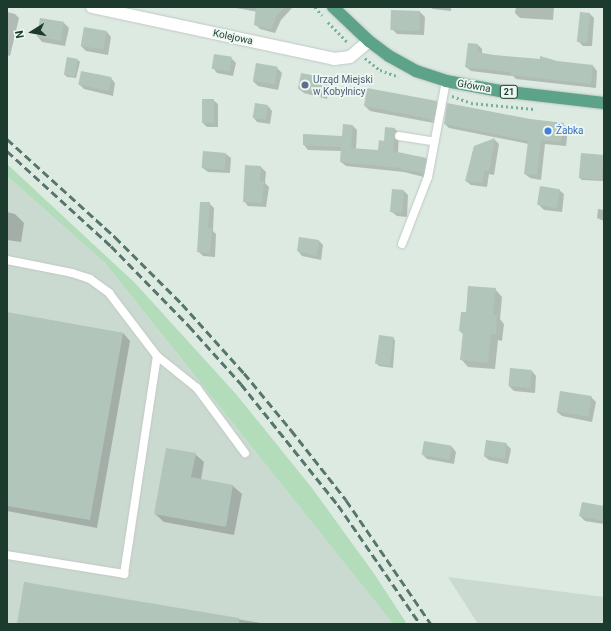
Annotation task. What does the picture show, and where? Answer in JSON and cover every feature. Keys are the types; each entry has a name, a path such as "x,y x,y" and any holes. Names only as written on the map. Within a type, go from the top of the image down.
{"main road":[{"name":"21","path":"333,7 369,41"},
{"name":"Główna","path":"369,41 389,56 416,71 446,81 500,91 604,103"}],"street":[{"name":"Kolejowa","path":"92,7 334,58 344,59 369,41"}],"lane":[{"path":"402,244 428,177 446,81"},
{"path":"399,136 435,142"},
{"path":"7,260 72,273 90,279 109,293 157,356 197,388 245,453"},
{"path":"7,555 124,574 157,356"}],"path":[{"path":"315,7 357,51"}],"shaded area":[{"path":"7,176 105,263 393,624 7,624"},
{"path":"448,577 604,597 604,624 478,624"}],"green space":[{"path":"7,164 135,283 236,394 312,488 375,575 407,624 393,624 105,263 7,176"}],"building":[{"path":"256,7 285,7 277,15 271,30 254,25"},
{"path":"391,10 420,11 419,31 390,30"},
{"path":"580,12 590,13 587,43 577,42"},
{"path":"40,18 64,22 61,41 37,37"},
{"path":"84,27 107,31 103,50 81,46"},
{"path":"468,43 478,44 477,52 494,55 540,59 540,56 557,61 593,65 591,84 510,75 511,72 465,67"},
{"path":"214,54 232,57 229,72 212,69"},
{"path":"67,57 78,59 75,77 64,75"},
{"path":"256,63 278,67 275,85 253,81"},
{"path":"81,71 111,77 109,91 78,85"},
{"path":"301,73 326,78 322,93 298,89"},
{"path":"367,88 437,101 433,122 430,121 431,119 364,106"},
{"path":"202,99 214,99 214,123 202,123"},
{"path":"255,103 268,105 265,120 253,118"},
{"path":"447,103 530,119 564,123 561,142 541,140 537,175 524,174 528,141 444,124"},
{"path":"343,124 353,125 351,148 378,150 379,140 384,141 385,127 395,128 393,151 426,158 423,173 400,169 401,168 340,162 341,147 303,145 303,134 342,136"},
{"path":"495,138 489,171 485,170 482,183 465,181 474,146"},
{"path":"203,151 226,153 224,170 202,168"},
{"path":"581,153 604,155 602,180 579,178"},
{"path":"245,165 261,166 260,181 264,181 262,203 243,202"},
{"path":"540,186 560,189 557,208 537,205"},
{"path":"392,189 404,190 402,213 390,212"},
{"path":"200,202 210,202 208,228 212,228 210,253 197,252"},
{"path":"299,237 319,240 317,256 297,251"},
{"path":"468,286 496,288 493,315 497,315 496,334 491,334 488,363 460,360 463,332 459,331 461,312 466,312"},
{"path":"7,312 123,333 90,520 7,506"},
{"path":"379,335 394,337 390,366 375,364"},
{"path":"510,368 532,370 530,388 508,386"},
{"path":"560,391 592,396 588,417 557,412"},
{"path":"486,440 507,443 505,459 484,456"},
{"path":"424,441 452,446 449,460 422,455"},
{"path":"166,448 196,453 191,477 233,485 226,527 154,514"},
{"path":"582,502 604,506 604,521 579,516"},
{"path":"24,582 239,618 239,624 17,624"}],"railway":[{"path":"7,139 115,237 182,304 244,373 346,500 431,624"},
{"path":"7,151 111,246 189,326 241,384 338,505 420,624"}],"place":[{"name":"Urząd Miejski w Kobylnicy","path":"305,85"},
{"name":"Żabka","path":"548,131"}]}
